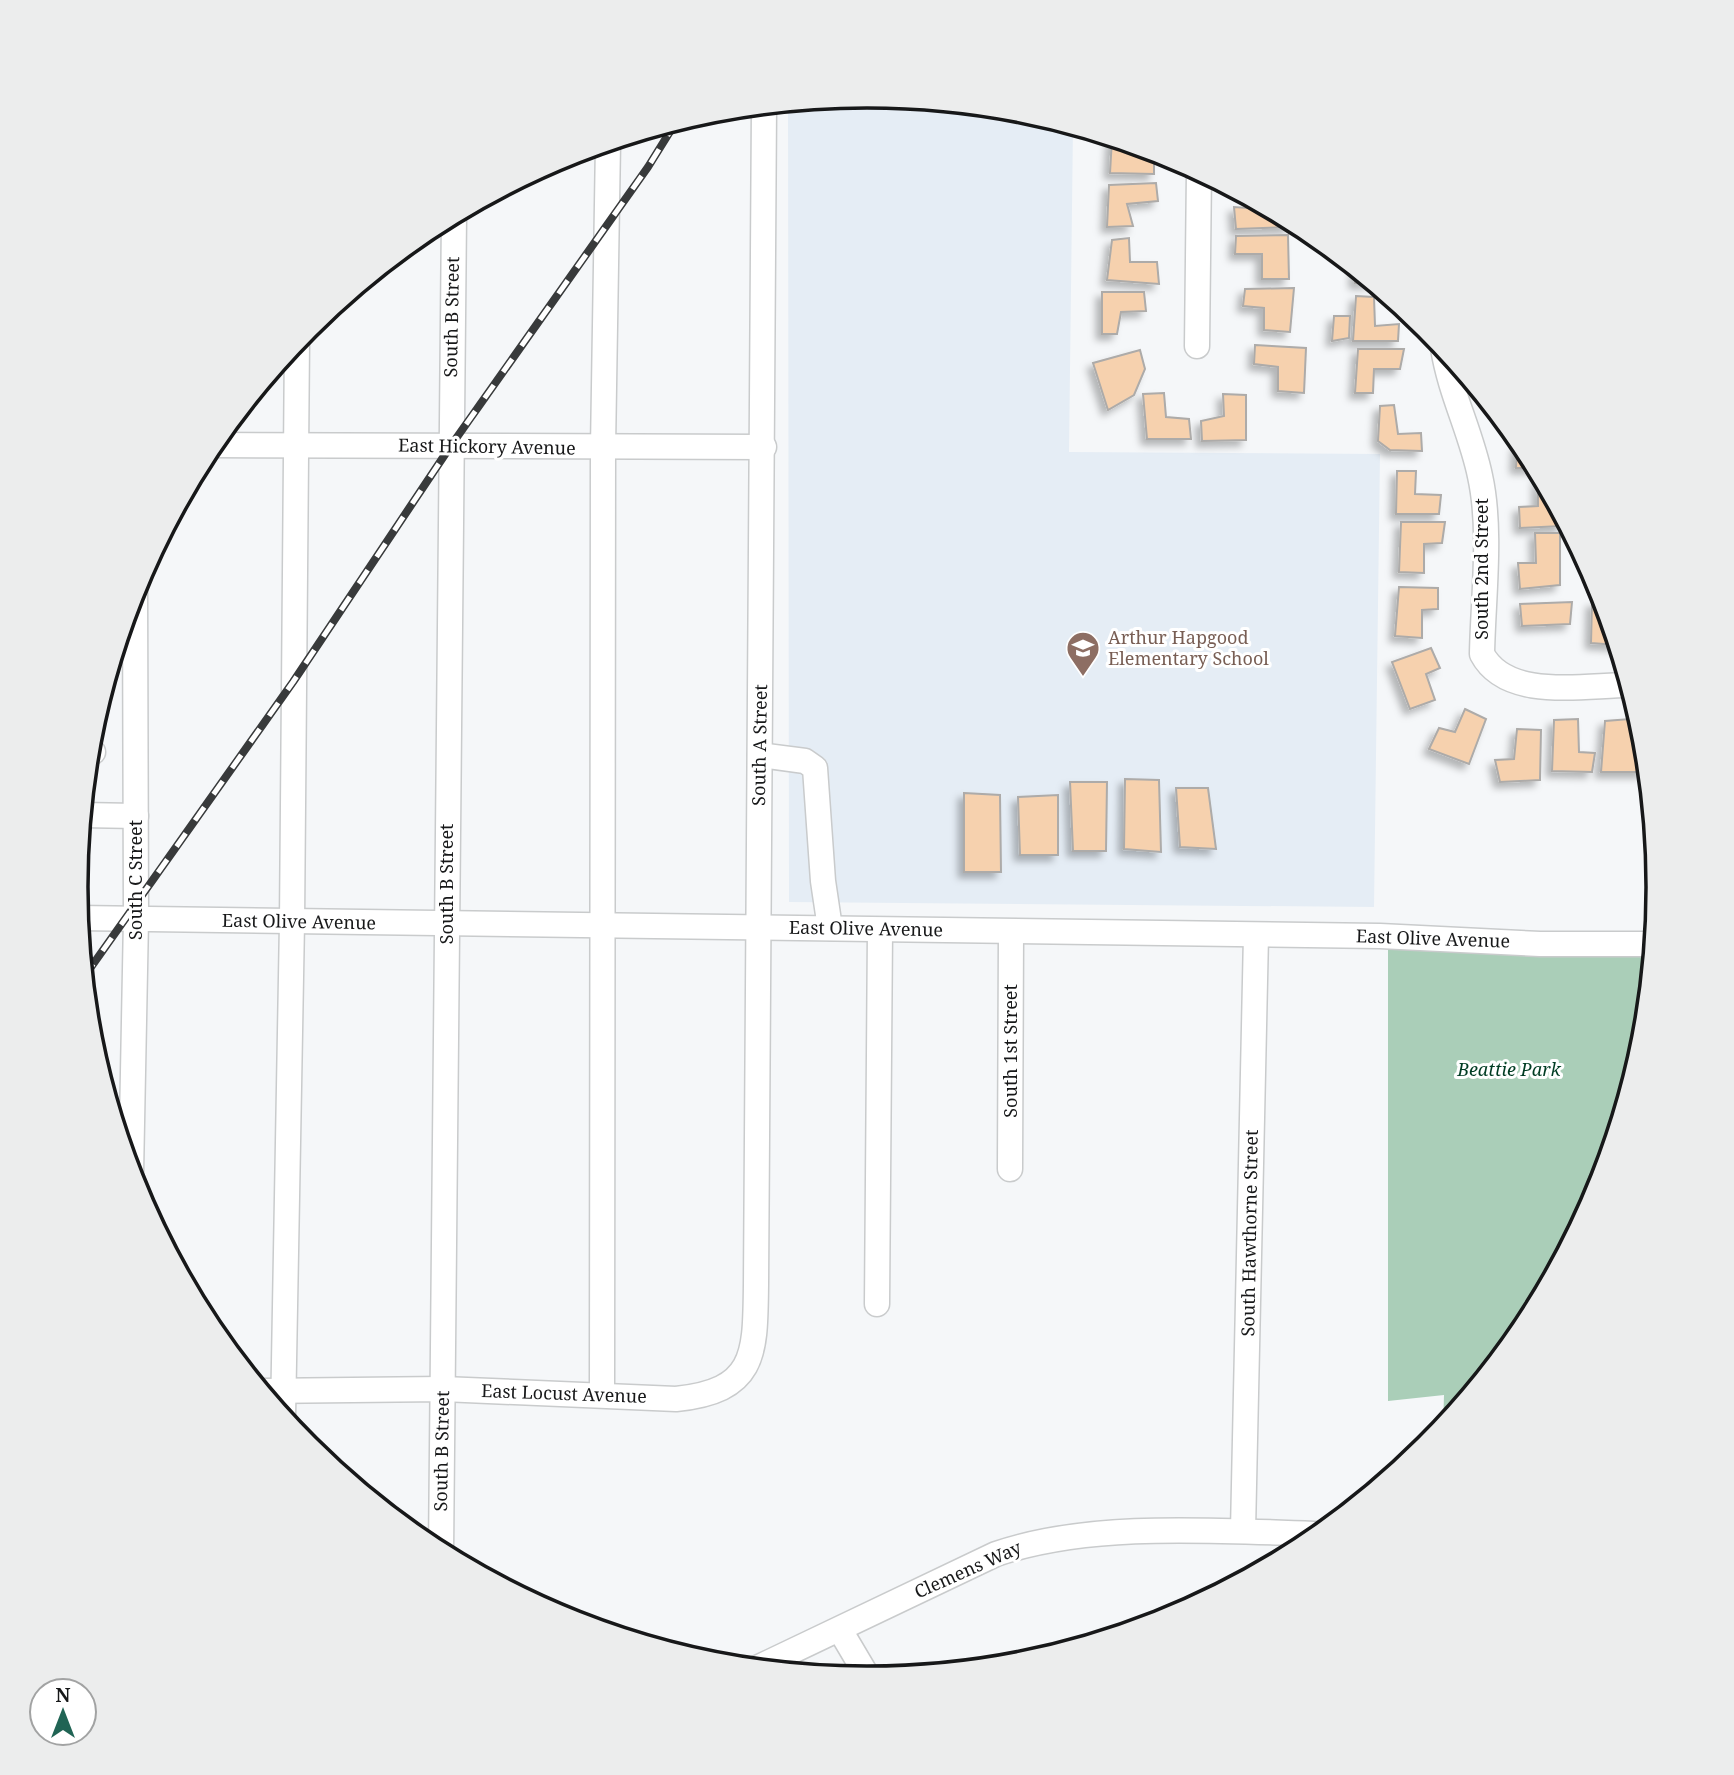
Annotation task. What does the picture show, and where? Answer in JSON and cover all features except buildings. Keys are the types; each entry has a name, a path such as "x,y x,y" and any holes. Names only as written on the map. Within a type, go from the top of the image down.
{"street":[{"name":"South A Street","path":"735,1379 752,1359 755,1334 764,447 764,115"},
{"path":"601,1395 603,449 608,152"},
{"path":"1197,346 1199,182"},
{"name":"South B Street","path":"441,1540 454,227"},
{"path":"272,1390 292,922 297,357"},
{"name":"South 2nd Street","path":"1446,367 1448,382 1471,438 1481,480 1484,522 1482,653 1489,667 1505,679 1536,685 1620,685"},
{"name":"East Hickory Avenue","path":"226,445 603,449 764,447"},
{"name":"South C Street","path":"132,1145 136,919 135,621"},
{"path":"760,755 805,761 815,768 823,881 831,928"},
{"path":"91,816 136,816"},
{"name":"East Olive Avenue","path":"89,918 831,928 1644,944"},
{"path":"877,1304 880,930"},
{"name":"South 1st Street","path":"1010,1169 1012,933"},
{"name":"South Hawthorne Street","path":"1243,1531 1256,935"},
{"name":"East Locust Avenue","path":"273,1391 443,1389 676,1399 713,1393 735,1379"},
{"name":"Clemens Way","path":"773,1661 996,1554 1035,1542 1088,1534 1243,1531 1304,1533"},
{"path":"839,1630 862,1667"}],"shaded area":[{"name":"Arthur Hapgood Elementary School","path":"867,108 918,110 1019,123 1073,136 1069,452 1380,454 1374,907 789,902 788,113"}],"green space":[{"name":"Beattie Park","path":"1388,946 1644,948 1632,1040 1605,1138 1587,1186 1542,1277 1485,1362 1444,1411 1444,1395 1388,1401"}],"railway":[{"path":"92,966 293,682 450,447 668,134"}],"place":[{"name":"Arthur Hapgood Elementary School","path":"1083,678"}]}
